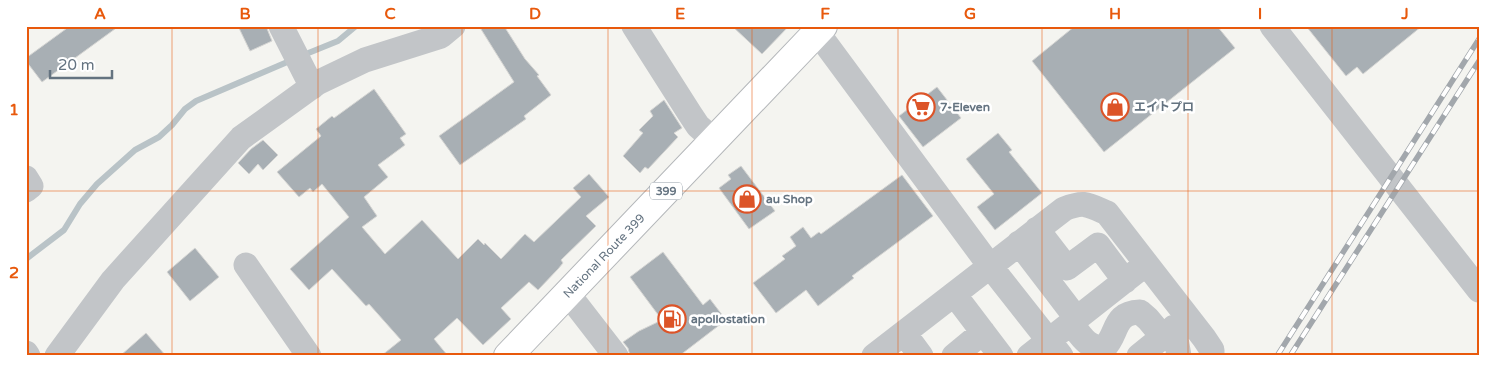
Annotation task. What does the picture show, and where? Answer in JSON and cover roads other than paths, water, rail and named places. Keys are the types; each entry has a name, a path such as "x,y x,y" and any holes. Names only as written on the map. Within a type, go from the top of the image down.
{"highway":[{"name":"National Route 399","path":"508,356 820,29"}],"street":[{"path":"281,26 312,87"},
{"path":"57,356 113,280 241,138 312,87 365,60 441,36 453,26"},
{"path":"634,26 698,126 714,140"},
{"path":"1272,26 1479,290"},
{"path":"820,29 990,266 1055,348"},
{"path":"26,178 31,186 26,190"},
{"path":"874,356 1064,209 1079,203 1107,213 1146,264 1161,340"},
{"path":"1028,236 1067,268 1098,245 1125,281"},
{"path":"1028,236 1043,289 1074,321 1086,343 1096,348 1104,348 1111,342 1118,323 1124,316 1130,312 1140,312 1148,318 1161,340 1179,356"},
{"path":"1029,356 1055,348 1074,321 1146,264"},
{"path":"246,265 309,356"},
{"path":"568,294 616,356"},
{"path":"954,294 1001,356"},
{"path":"954,356 983,332"},
{"path":"904,333 921,356"},
{"path":"1161,340 1212,350 1212,356"}],"waterway":[{"path":"301,56 338,41 356,26"},
{"path":"26,259 64,230 80,204 97,184 135,150 159,137 185,109 196,101 292,60"}],"railway":[{"path":"1277,356 1479,39"},
{"path":"1290,356 1479,61"}],"place":[{"name":"7-Eleven","path":"921,107"},
{"name":"エイトプロ","path":"1115,107"},
{"name":"au Shop","path":"747,199"},
{"name":"apollostation","path":"672,319"}]}
